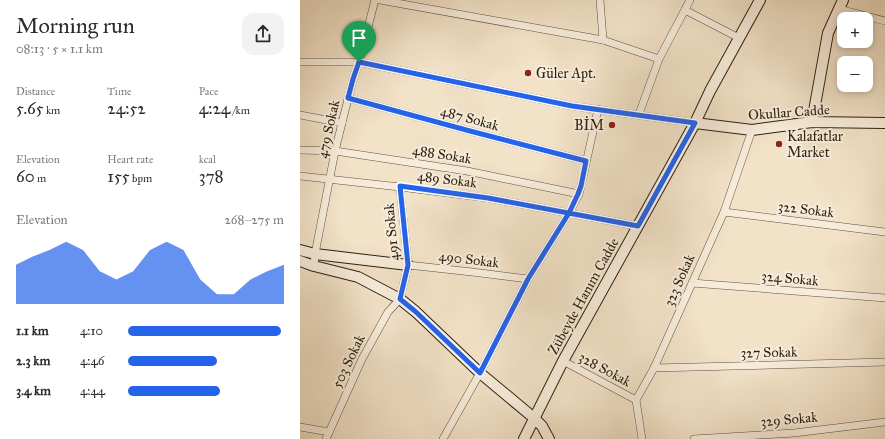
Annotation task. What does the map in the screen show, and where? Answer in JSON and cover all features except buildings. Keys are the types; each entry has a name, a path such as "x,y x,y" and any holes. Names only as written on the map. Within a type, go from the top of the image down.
{"street":[{"name":"479 Sokak","path":"314,266 335,151 375,0"},
{"path":"380,0 604,40 659,59"},
{"path":"600,0 604,40"},
{"path":"639,114 659,59 690,0"},
{"name":"Zübeyde Hanım Cadde","path":"524,439 563,361 695,123 710,91 760,0"},
{"path":"885,21 841,5 828,33 813,120 885,120"},
{"path":"685,10 739,38"},
{"path":"300,62 359,62 572,106 639,114 695,123"},
{"name":"487 Sokak","path":"348,98 586,161"},
{"path":"443,439 480,373 528,279 569,213 578,194 598,109"},
{"path":"300,115 342,123"},
{"name":"Okullar Cadde","path":"695,123 752,130 813,120 885,123"},
{"name":"323 Sokak","path":"636,400 654,368 724,212 752,130"},
{"name":"488 Sokak","path":"300,150 335,151 467,171 578,194"},
{"name":"489 Sokak","path":"300,176 400,186 488,198 638,226"},
{"name":"491 Sokak","path":"400,186 408,265 400,299"},
{"name":"322 Sokak","path":"724,212 885,232"},
{"path":"300,250 315,254 408,265"},
{"path":"300,261 358,277 400,299 416,312 480,373 534,418 542,426 549,439"},
{"name":"490 Sokak","path":"408,265 528,279"},
{"name":"324 Sokak","path":"692,283 885,298"},
{"name":"503 Sokak","path":"327,436 362,359 388,312 400,299"},
{"name":"328 Sokak","path":"563,361 636,400"},
{"name":"327 Sokak","path":"654,368 885,362"},
{"path":"636,400 642,439"},
{"name":"329 Sokak","path":"694,439 794,433 885,422"},
{"path":"300,428 327,436"}],"place":[{"name":"Güler Apt.","path":"528,73"},
{"name":"BİM","path":"612,125"},
{"name":"Kalafatlar Market","path":"779,144"}],"route":[{"path":"359,62 348,98 586,161 581,186 569,213 528,279 480,373 416,312 400,299 408,265 400,186 488,198 569,213 638,226 695,123 639,114 572,106 359,62"}]}
